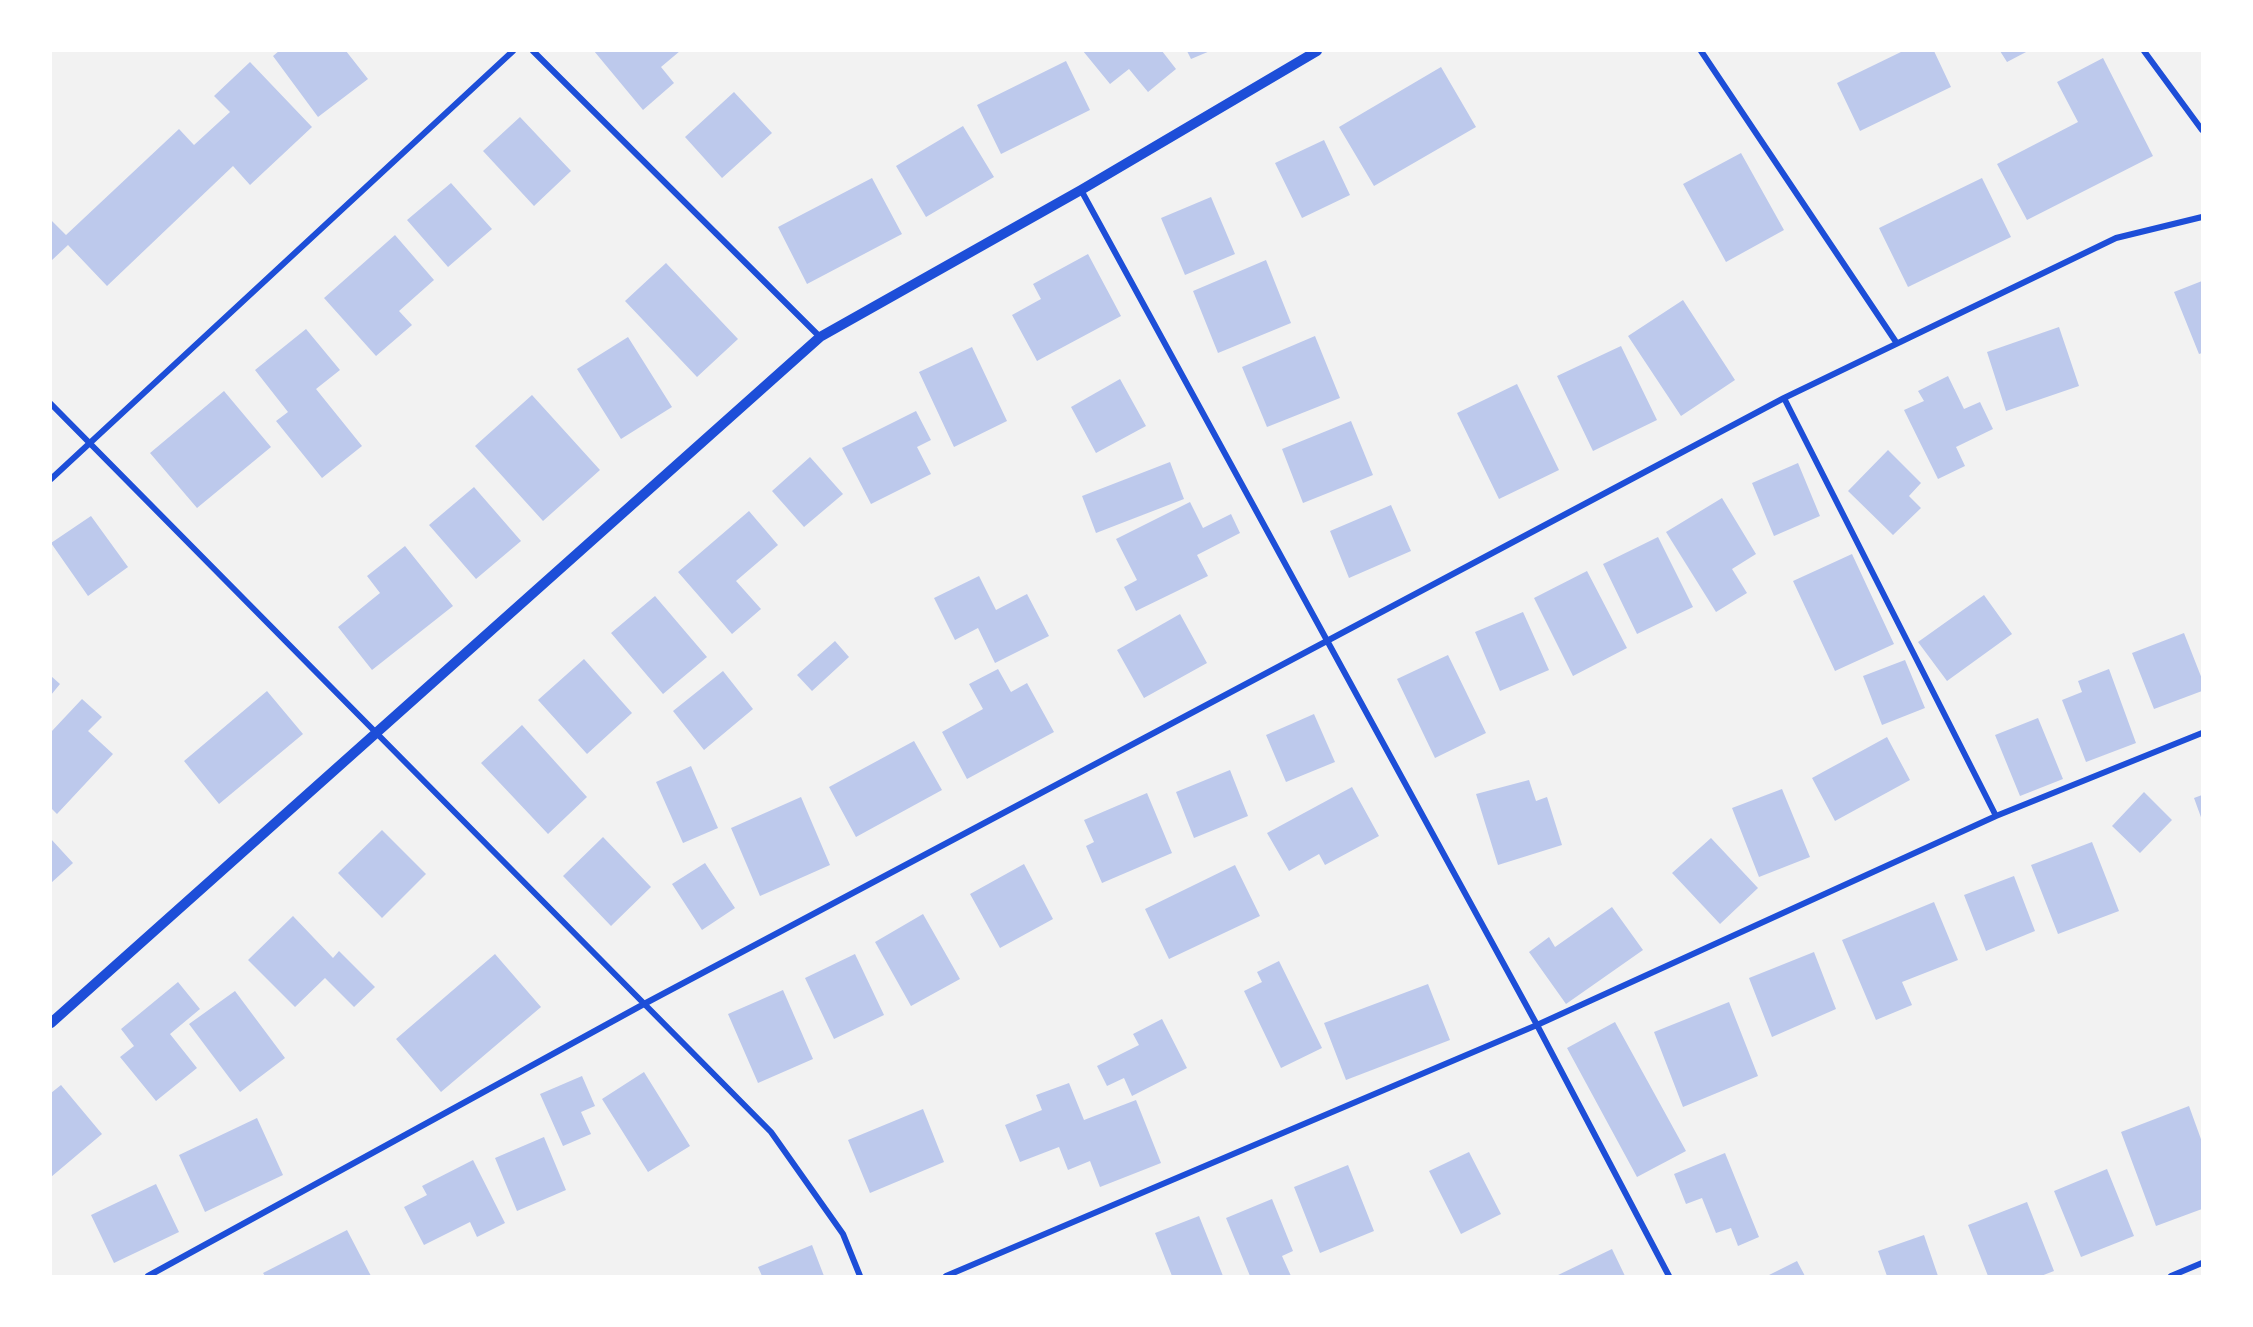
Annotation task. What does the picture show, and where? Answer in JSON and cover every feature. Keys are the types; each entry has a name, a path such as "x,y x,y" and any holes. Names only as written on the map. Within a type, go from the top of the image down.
{"street":[{"path":"51,479 513,51"},
{"path":"533,51 820,337"},
{"path":"51,1023 820,337 1081,190 1317,51"},
{"path":"1701,51 1896,342"},
{"path":"2144,51 2202,130"},
{"path":"1081,190 1537,1025 1669,1276"},
{"path":"148,1276 644,1004 1784,398 1896,342 2116,238 2202,217"},
{"path":"1784,398 1996,816"},
{"path":"51,404 771,1132 843,1234 860,1276"},
{"path":"946,1276 1537,1025 1996,816 2202,733"},
{"path":"2170,1276 2202,1263"}],"building":[{"path":"279,51 346,51 368,79 318,117 273,56"},
{"path":"594,51 680,51 661,67 674,83 643,110"},
{"path":"1083,51 1162,51 1176,69 1148,92 1129,69 1110,84"},
{"path":"1187,51 1210,51 1191,59"},
{"path":"1903,51 1934,51 1951,87 1860,131 1837,83"},
{"path":"2000,51 2028,51 2007,62"},
{"path":"2103,58 2153,156 2027,220 1997,164 2078,122 2057,82"},
{"path":"1066,61 1090,110 1001,154 977,105"},
{"path":"250,62 312,127 250,185 233,166 107,286 68,245 51,261 51,220 66,235 179,129 194,145 230,112 214,96"},
{"path":"1441,67 1476,127 1374,186 1339,127"},
{"path":"734,92 772,133 722,178 685,137"},
{"path":"520,117 571,171 534,206 483,151"},
{"path":"963,126 994,177 926,217 896,166"},
{"path":"1324,140 1350,195 1302,218 1275,163"},
{"path":"1741,153 1784,230 1726,262 1683,184"},
{"path":"872,178 902,234 807,284 778,227"},
{"path":"1982,178 2011,237 1908,287 1879,228"},
{"path":"451,183 492,229 448,267 407,220"},
{"path":"1211,197 1235,254 1185,275 1161,218"},
{"path":"395,235 434,280 399,311 412,325 376,356 324,298"},
{"path":"1088,254 1121,316 1037,361 1012,315 1041,299 1033,284"},
{"path":"1266,260 1291,323 1218,353 1193,291"},
{"path":"666,263 738,339 697,377 625,301"},
{"path":"2202,281 2202,353 2199,354 2174,292"},
{"path":"1683,300 1735,380 1681,416 1628,336"},
{"path":"2059,327 2079,386 2006,411 1987,352"},
{"path":"306,329 340,370 316,389 362,446 322,478 276,421 288,412 255,370"},
{"path":"1315,336 1340,398 1267,427 1242,367"},
{"path":"628,337 672,407 621,439 577,369"},
{"path":"1621,346 1657,420 1593,451 1557,376"},
{"path":"972,347 1007,421 954,447 919,372"},
{"path":"1948,376 1964,409 1980,402 1993,429 1956,447 1965,466 1938,479 1904,410 1924,401 1918,391"},
{"path":"1120,379 1146,426 1096,453 1071,407"},
{"path":"1517,384 1559,470 1499,499 1457,413"},
{"path":"224,391 271,447 197,508 150,453"},
{"path":"532,395 600,470 543,521 475,446"},
{"path":"916,411 931,440 917,447 931,474 871,504 842,448"},
{"path":"1351,421 1373,475 1303,503 1282,449"},
{"path":"1888,450 1921,483 1909,496 1921,508 1893,535 1848,491"},
{"path":"810,457 843,494 804,527 772,491"},
{"path":"1170,462 1184,499 1096,533 1082,496"},
{"path":"1798,463 1820,516 1774,536 1752,483"},
{"path":"474,487 521,541 476,579 429,525"},
{"path":"1722,498 1756,554 1732,569 1747,593 1716,612 1666,532"},
{"path":"1190,502 1203,528 1231,514 1240,533 1197,555 1208,576 1136,611 1124,587 1137,580 1116,539"},
{"path":"1391,505 1411,551 1349,578 1330,531"},
{"path":"749,511 778,545 736,581 761,609 732,634 678,572"},
{"path":"91,516 128,567 88,596 51,543"},
{"path":"1658,537 1693,607 1637,634 1603,564"},
{"path":"405,546 453,606 372,670 338,627 380,593 367,576"},
{"path":"1852,554 1894,644 1835,671 1793,581"},
{"path":"1587,571 1627,648 1573,676 1534,598"},
{"path":"979,576 996,610 1027,594 1049,636 995,663 978,628 955,640 934,598"},
{"path":"1984,595 2012,634 1947,681 1918,642"},
{"path":"655,596 707,657 663,694 611,633"},
{"path":"1523,612 1549,670 1500,691 1475,632"},
{"path":"1180,614 1207,663 1144,698 1117,650"},
{"path":"2184,633 2202,679 2202,691 2154,709 2132,653"},
{"path":"835,641 849,657 812,691 797,675"},
{"path":"1448,655 1486,733 1435,758 1397,679"},
{"path":"584,659 632,713 587,754 538,700"},
{"path":"1905,660 1925,708 1882,725 1863,676"},
{"path":"998,669 1011,692 1027,683 1054,732 967,779 942,732 983,709 969,684"},
{"path":"2109,669 2136,743 2086,762 2062,700 2082,692 2078,681"},
{"path":"723,671 753,709 704,750 673,711"},
{"path":"51,676 60,684 51,695"},
{"path":"267,691 303,734 219,804 184,761"},
{"path":"82,699 102,717 88,731 113,754 57,814 51,808 51,732"},
{"path":"1314,714 1335,762 1286,782 1266,735"},
{"path":"2038,718 2063,779 2020,796 1995,735"},
{"path":"522,725 587,797 548,834 481,763"},
{"path":"1887,737 1910,780 1835,821 1812,778"},
{"path":"914,741 942,790 856,837 829,787"},
{"path":"691,766 718,828 683,843 656,782"},
{"path":"1230,770 1248,816 1194,838 1176,792"},
{"path":"1529,780 1536,801 1547,797 1562,845 1498,865 1476,794"},
{"path":"1352,787 1379,836 1325,865 1319,854 1289,871 1267,833"},
{"path":"1782,789 1810,857 1759,877 1732,808"},
{"path":"2144,792 2172,820 2140,853 2112,826"},
{"path":"1147,793 1172,853 1102,883 1086,846 1094,842 1084,820"},
{"path":"2202,795 2202,820 2194,798"},
{"path":"801,797 830,865 760,896 731,828"},
{"path":"382,830 426,874 382,918 338,873"},
{"path":"603,837 651,887 611,926 563,876"},
{"path":"1711,838 1758,888 1720,924 1672,873"},
{"path":"51,839 73,863 51,883"},
{"path":"2092,842 2119,911 2058,934 2031,865"},
{"path":"705,863 735,908 702,930 672,884"},
{"path":"1024,864 1053,919 1000,948 970,894"},
{"path":"1235,865 1260,916 1169,959 1145,909"},
{"path":"2014,876 2035,931 1986,951 1964,895"},
{"path":"1934,902 1958,960 1902,982 1912,1005 1876,1020 1842,940"},
{"path":"1612,907 1643,950 1566,1004 1529,952 1549,937 1555,947"},
{"path":"923,914 960,979 911,1006 875,942"},
{"path":"293,916 333,958 339,951 375,987 354,1007 325,978 295,1007 248,960"},
{"path":"1814,952 1836,1009 1772,1037 1749,978"},
{"path":"495,954 541,1007 441,1092 396,1039"},
{"path":"855,954 884,1015 834,1039 805,978"},
{"path":"1279,961 1322,1048 1281,1068 1244,991 1262,982 1257,972"},
{"path":"178,982 200,1009 170,1034 197,1068 156,1101 120,1057 134,1046 121,1029"},
{"path":"1428,984 1450,1040 1346,1080 1324,1023"},
{"path":"783,990 813,1059 758,1083 728,1014"},
{"path":"235,991 285,1058 240,1092 189,1024"},
{"path":"1729,1002 1758,1076 1683,1107 1654,1032"},
{"path":"1162,1019 1187,1068 1132,1096 1124,1078 1107,1086 1097,1066 1139,1045 1133,1034"},
{"path":"1615,1022 1686,1151 1637,1177 1567,1048"},
{"path":"644,1072 690,1146 648,1172 602,1099"},
{"path":"582,1076 595,1106 581,1112 591,1134 563,1146 540,1094"},
{"path":"1069,1083 1084,1120 1136,1100 1161,1163 1100,1187 1090,1161 1068,1170 1059,1147 1020,1162 1005,1125 1042,1110 1036,1095"},
{"path":"61,1085 102,1134 51,1177 51,1093"},
{"path":"2189,1106 2202,1142 2202,1209 2156,1226 2121,1132"},
{"path":"923,1109 944,1162 870,1193 848,1140"},
{"path":"257,1118 283,1175 205,1212 179,1155"},
{"path":"544,1137 566,1190 517,1211 495,1158"},
{"path":"1469,1152 1501,1214 1461,1234 1429,1171"},
{"path":"1725,1153 1759,1237 1738,1246 1731,1228 1716,1233 1702,1198 1686,1204 1674,1174"},
{"path":"473,1160 505,1223 477,1237 470,1222 424,1245 404,1207 427,1195 422,1186"},
{"path":"1348,1165 1374,1231 1320,1253 1294,1187"},
{"path":"2107,1169 2134,1236 2081,1257 2054,1191"},
{"path":"156,1184 179,1232 114,1263 91,1215"},
{"path":"1272,1199 1293,1251 1282,1256 1291,1276 1250,1276 1226,1218"},
{"path":"2027,1202 2054,1271 2041,1276 1988,1276 1968,1225"},
{"path":"1199,1216 1223,1276 1172,1276 1155,1233"},
{"path":"347,1230 371,1276 265,1276 263,1273"},
{"path":"1924,1235 1938,1276 1887,1276 1878,1251"},
{"path":"812,1245 824,1276 762,1276 758,1267"},
{"path":"1612,1249 1625,1276 1556,1276"},
{"path":"1797,1261 1805,1276 1767,1276"}]}
